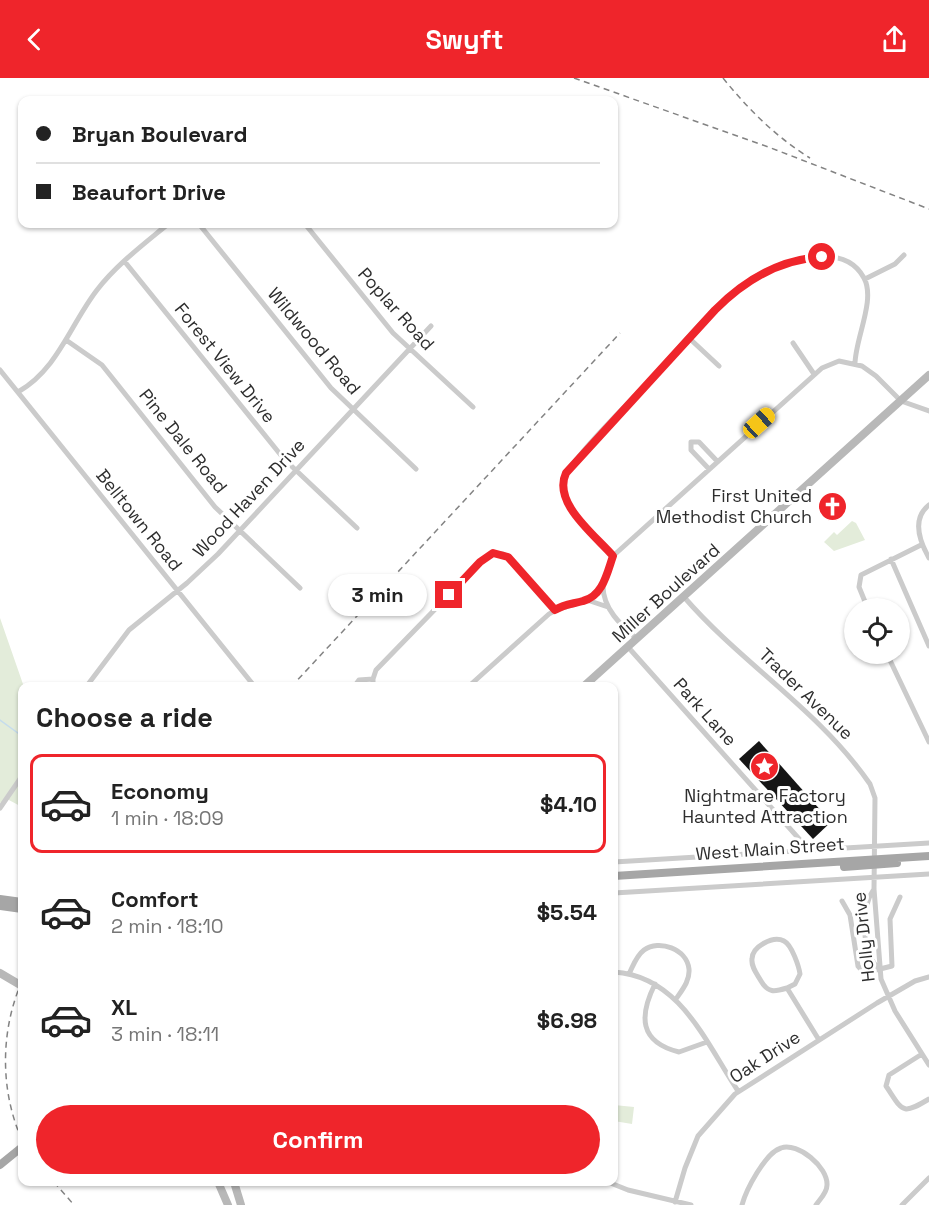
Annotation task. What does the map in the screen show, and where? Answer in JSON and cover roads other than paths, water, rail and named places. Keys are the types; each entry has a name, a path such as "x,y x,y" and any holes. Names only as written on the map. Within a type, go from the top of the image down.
{"main road":[{"name":"West Main Street","path":"618,882 929,856"},
{"name":"West Main Street","path":"618,876 929,861"},
{"path":"0,899 18,901"},
{"path":"0,906 18,908"},
{"path":"0,1165 18,1150"}],"street":[{"path":"18,392 47,368 97,290 163,228"},
{"name":"Wildwood Road","path":"202,228 326,382 352,410 416,469"},
{"name":"Poplar Road","path":"308,228 384,322 409,349 473,407"},
{"path":"865,279 894,264 904,255"},
{"path":"613,556 567,504 562,492 563,479 574,461 720,305 744,285 786,263 814,257 839,259 855,266 865,279 867,301 855,364"},
{"name":"Forest View Drive","path":"125,262 268,440 357,528"},
{"name":"Wood Haven Drive","path":"90,682 129,630 211,561 431,326"},
{"path":"689,338 719,366"},
{"name":"Pine Dale Road","path":"66,340 91,356 107,371 215,507 300,588"},
{"path":"793,343 814,374"},
{"path":"474,682 555,610 563,605 587,600 603,586 613,556 822,368 839,361 855,364 872,372 901,401 929,411"},
{"name":"Belltown Road","path":"0,370 251,682"},
{"name":"Miller Boulevard","path":"589,682 929,375"},
{"path":"709,469 692,450 691,442 699,442 717,461"},
{"path":"929,505 919,519 921,545 929,558"},
{"path":"864,598 859,587 860,578 866,571 921,545"},
{"path":"358,682 373,679 376,670 480,562 493,553 508,557 555,610"},
{"path":"891,559 929,646"},
{"path":"603,586 608,607 614,617 637,639"},
{"name":"Trader Avenue","path":"684,597 710,624 812,716 866,778 874,798 873,862"},
{"path":"587,600 608,607"},
{"name":"Park Lane","path":"628,647 810,850"},
{"path":"892,664 929,742"},
{"path":"0,808 18,782"},
{"path":"618,862 929,843"},
{"name":"Holly Drive","path":"873,862 880,970 888,998 929,1065"},
{"path":"618,894 929,874"},
{"path":"873,889 867,900 867,943 871,960 880,970"},
{"path":"842,901 850,915 860,971 864,973 890,968 893,963 890,919 900,897"},
{"path":"779,940 788,945 800,974 795,984 788,988 771,992 766,989 753,966 753,954 758,947 779,940"},
{"path":"629,974 638,956 645,949 654,945 672,948 685,959 689,968 686,984 676,999"},
{"path":"0,973 18,984"},
{"path":"618,973 629,974 655,984 676,999 738,1091"},
{"name":"Oak Drive","path":"675,1202 698,1136 738,1091 915,981 929,977"},
{"path":"655,984 644,1015 644,1025 650,1035 659,1045 679,1052 707,1042"},
{"path":"788,988 819,1040"},
{"path":"922,1054 889,1075 886,1086 901,1107 906,1109 911,1110 929,1099"},
{"path":"742,1205 745,1194 768,1158 780,1148 789,1147 799,1149 819,1166 826,1176 825,1192 816,1205"},
{"path":"902,1205 929,1178"},
{"path":"220,1186 228,1205"},
{"path":"235,1186 241,1205"},
{"path":"618,1186 691,1205"}],"waterway":[{"path":"0,720 18,733"}],"railway":[{"path":"574,78 771,148 929,209"},
{"path":"723,78 763,122 810,158"},
{"path":"296,682 620,333"},
{"path":"18,992 10,1020 6,1061 10,1102 18,1129"},
{"path":"57,1186 74,1205"}],"place":[{"name":"First United Methodist Church","path":"833,506"},
{"name":"Nightmare Factory Haunted Attraction","path":"765,767"}]}
